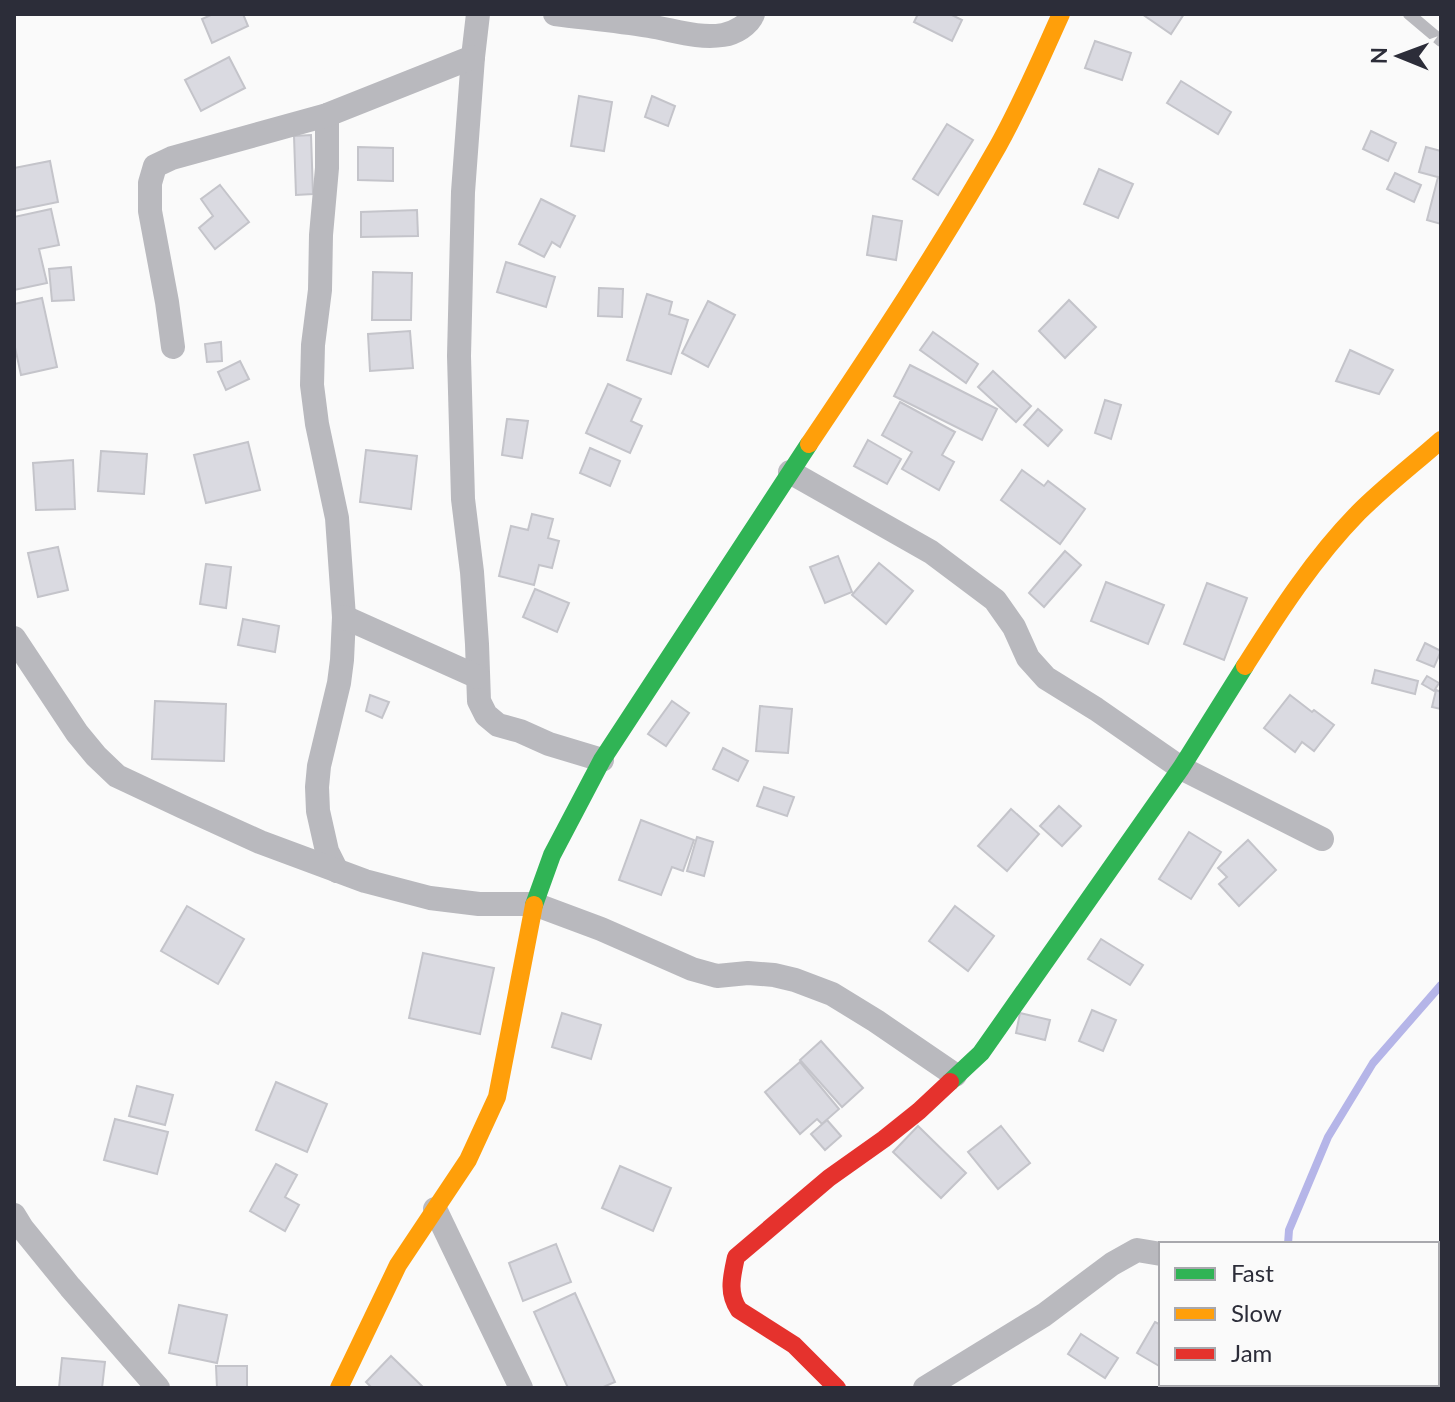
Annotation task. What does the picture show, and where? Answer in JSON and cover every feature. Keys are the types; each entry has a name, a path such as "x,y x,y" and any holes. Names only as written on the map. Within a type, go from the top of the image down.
{"street":[{"path":"478,14 463,192 459,356 463,499 472,572 479,701 486,715 498,725 602,760"},
{"path":"555,14 649,26 697,36 726,35 751,20 753,14"},
{"path":"339,1388 398,1265 468,1160 497,1097 534,904 552,855 602,760 895,317 999,144 1061,14"},
{"path":"173,347 150,211 150,183 155,166 172,158 327,115 473,57"},
{"path":"327,115 327,168 312,385 337,518 344,617 339,683 317,787 318,811 327,851 337,871"},
{"path":"837,1388 790,1342 737,1310 730,1294 730,1276 736,1257 829,1178 919,1111 981,1053 1181,768 1279,612 1311,568 1358,513 1441,440"},
{"path":"790,472 931,552 995,600 1014,627 1028,658 1046,678 1181,768 1322,839"},
{"path":"344,617 478,677"},
{"path":"14,638 77,733 117,776 260,842 365,881 430,898 479,904 534,904 692,969 717,976 748,973 795,980 832,994 955,1075"},
{"path":"435,1209 521,1388"},
{"path":"14,1215 70,1287 158,1388"},
{"path":"925,1388 1044,1315 1112,1264 1137,1250 1159,1254"}],"lane":[{"path":"1409,14 1441,41"}],"building":[{"path":"213,14 243,14 248,26 212,43 202,19"},
{"path":"918,14 950,14 962,20 952,41 914,22"},
{"path":"1142,14 1184,14 1171,34"},
{"path":"1095,41 1131,53 1122,80 1085,68"},
{"path":"229,57 245,88 201,111 185,80"},
{"path":"1181,81 1231,112 1218,134 1167,103"},
{"path":"579,96 612,102 604,151 571,146"},
{"path":"652,96 675,106 668,126 645,117"},
{"path":"947,124 973,140 938,195 913,179"},
{"path":"1371,131 1396,143 1388,161 1363,149"},
{"path":"311,135 313,194 296,195 294,136"},
{"path":"358,147 393,148 393,181 358,180"},
{"path":"1426,147 1441,151 1441,178 1419,172"},
{"path":"50,161 58,202 14,211 14,168"},
{"path":"1099,169 1133,184 1118,218 1084,204"},
{"path":"1395,173 1421,185 1414,202 1387,189"},
{"path":"1438,177 1441,179 1441,224 1427,220"},
{"path":"220,185 249,222 215,249 199,228 213,216 201,199"},
{"path":"541,199 575,216 560,247 552,242 544,257 519,244"},
{"path":"51,209 59,245 39,249 47,283 14,290 14,217"},
{"path":"417,210 418,236 361,237 361,212"},
{"path":"873,216 902,221 896,260 867,255"},
{"path":"506,262 555,277 546,307 497,292"},
{"path":"71,267 74,300 52,301 49,269"},
{"path":"373,272 412,273 411,320 372,320"},
{"path":"599,288 623,289 622,317 598,316"},
{"path":"647,294 672,302 669,314 688,320 671,374 627,360"},
{"path":"42,298 57,367 21,375 14,343 14,304"},
{"path":"1069,300 1096,327 1065,358 1039,331"},
{"path":"708,301 735,315 708,367 682,353"},
{"path":"410,331 413,368 370,371 368,334"},
{"path":"933,332 978,364 966,383 920,350"},
{"path":"221,342 222,361 207,362 205,344"},
{"path":"1350,350 1393,370 1379,394 1336,381"},
{"path":"240,361 249,379 226,390 218,372"},
{"path":"910,365 997,409 982,440 894,396"},
{"path":"993,371 1031,406 1016,422 978,387"},
{"path":"608,384 641,399 631,421 642,426 630,453 586,433"},
{"path":"1105,400 1121,405 1111,439 1095,433"},
{"path":"900,402 955,432 942,455 954,462 939,490 902,469 912,452 882,435"},
{"path":"1038,409 1062,430 1048,446 1024,425"},
{"path":"507,419 528,421 522,458 502,455"},
{"path":"868,440 901,459 887,484 854,466"},
{"path":"248,442 260,490 206,503 194,455"},
{"path":"590,448 620,461 610,486 580,473"},
{"path":"366,450 417,456 411,509 360,502"},
{"path":"101,451 147,454 144,494 98,491"},
{"path":"73,460 75,509 36,510 33,463"},
{"path":"1022,470 1044,486 1048,481 1085,509 1060,544 1001,500"},
{"path":"532,514 553,519 548,538 559,541 552,568 539,565 534,585 499,576 511,526 528,530"},
{"path":"58,547 68,590 38,597 28,553"},
{"path":"1065,551 1081,565 1044,607 1029,593"},
{"path":"838,556 852,592 825,603 810,567"},
{"path":"879,563 913,591 886,624 852,595"},
{"path":"206,564 231,567 226,608 200,604"},
{"path":"1106,582 1164,605 1148,644 1091,621"},
{"path":"1207,583 1247,598 1224,660 1184,644"},
{"path":"535,589 569,603 557,632 523,617"},
{"path":"243,619 279,626 275,652 238,645"},
{"path":"1425,643 1441,651 1434,667 1417,660"},
{"path":"1375,670 1418,681 1415,694 1372,683"},
{"path":"1427,676 1439,683 1434,691 1422,684"},
{"path":"1436,690 1441,692 1441,709 1432,707"},
{"path":"370,695 389,702 382,718 366,711"},
{"path":"1290,695 1334,725 1314,751 1302,742 1295,752 1264,728"},
{"path":"155,701 226,704 224,761 152,759"},
{"path":"672,701 689,713 666,746 648,734"},
{"path":"760,706 792,709 788,753 756,751"},
{"path":"723,748 748,761 738,781 713,769"},
{"path":"764,787 794,797 787,816 757,806"},
{"path":"1059,806 1081,826 1062,846 1040,826"},
{"path":"1011,809 1039,834 1007,871 978,846"},
{"path":"641,820 694,840 683,871 672,867 661,895 619,880"},
{"path":"1189,832 1221,852 1191,899 1159,879"},
{"path":"697,837 713,842 704,876 687,871"},
{"path":"1248,840 1276,870 1239,906 1219,884 1227,877 1218,868"},
{"path":"187,906 244,939 218,984 161,951"},
{"path":"955,906 994,936 968,971 929,941"},
{"path":"1101,939 1143,965 1130,985 1088,959"},
{"path":"423,953 494,968 480,1034 409,1018"},
{"path":"1092,1010 1116,1020 1103,1051 1079,1041"},
{"path":"562,1013 601,1025 591,1059 552,1047"},
{"path":"1020,1013 1050,1020 1045,1040 1016,1033"},
{"path":"821,1041 863,1088 842,1107 800,1060"},
{"path":"800,1062 839,1109 822,1124 817,1119 800,1134 765,1092"},
{"path":"276,1082 327,1104 307,1152 256,1130"},
{"path":"137,1086 173,1095 165,1125 129,1116"},
{"path":"115,1119 168,1132 157,1174 104,1160"},
{"path":"827,1120 841,1136 825,1150 811,1134"},
{"path":"918,1126 966,1173 941,1198 893,1152"},
{"path":"1001,1126 1030,1163 998,1189 968,1152"},
{"path":"276,1164 297,1175 285,1197 299,1205 285,1231 250,1211"},
{"path":"620,1166 671,1188 653,1231 602,1208"},
{"path":"556,1244 571,1282 523,1301 509,1263"},
{"path":"575,1293 615,1382 601,1388 568,1388 534,1312"},
{"path":"179,1305 227,1315 217,1363 169,1353"},
{"path":"1439,1318 1441,1318 1439,1354"},
{"path":"1155,1322 1159,1324 1159,1366 1137,1353"},
{"path":"1081,1334 1118,1358 1105,1378 1068,1354"},
{"path":"391,1356 424,1388 372,1388 366,1382"},
{"path":"62,1358 105,1362 102,1388 59,1388"},
{"path":"216,1366 247,1366 247,1388 217,1388"}],"waterway":[{"path":"1288,1242 1289,1230 1328,1137 1373,1063 1441,985"}],"traffic: fast":[{"path":"534,905 552,855 602,760 809,444"},
{"path":"950,1082 981,1053 1181,768 1245,666"}],"traffic: slow":[{"path":"809,444 976,184 1015,113 1061,14"},
{"path":"1245,666 1298,586 1342,530 1378,494 1441,440"},
{"path":"339,1388 398,1265 468,1160 497,1097 534,905"}],"traffic: jam":[{"path":"837,1388 794,1345 739,1310 732,1291 736,1257 829,1178 919,1111 950,1082"}]}
